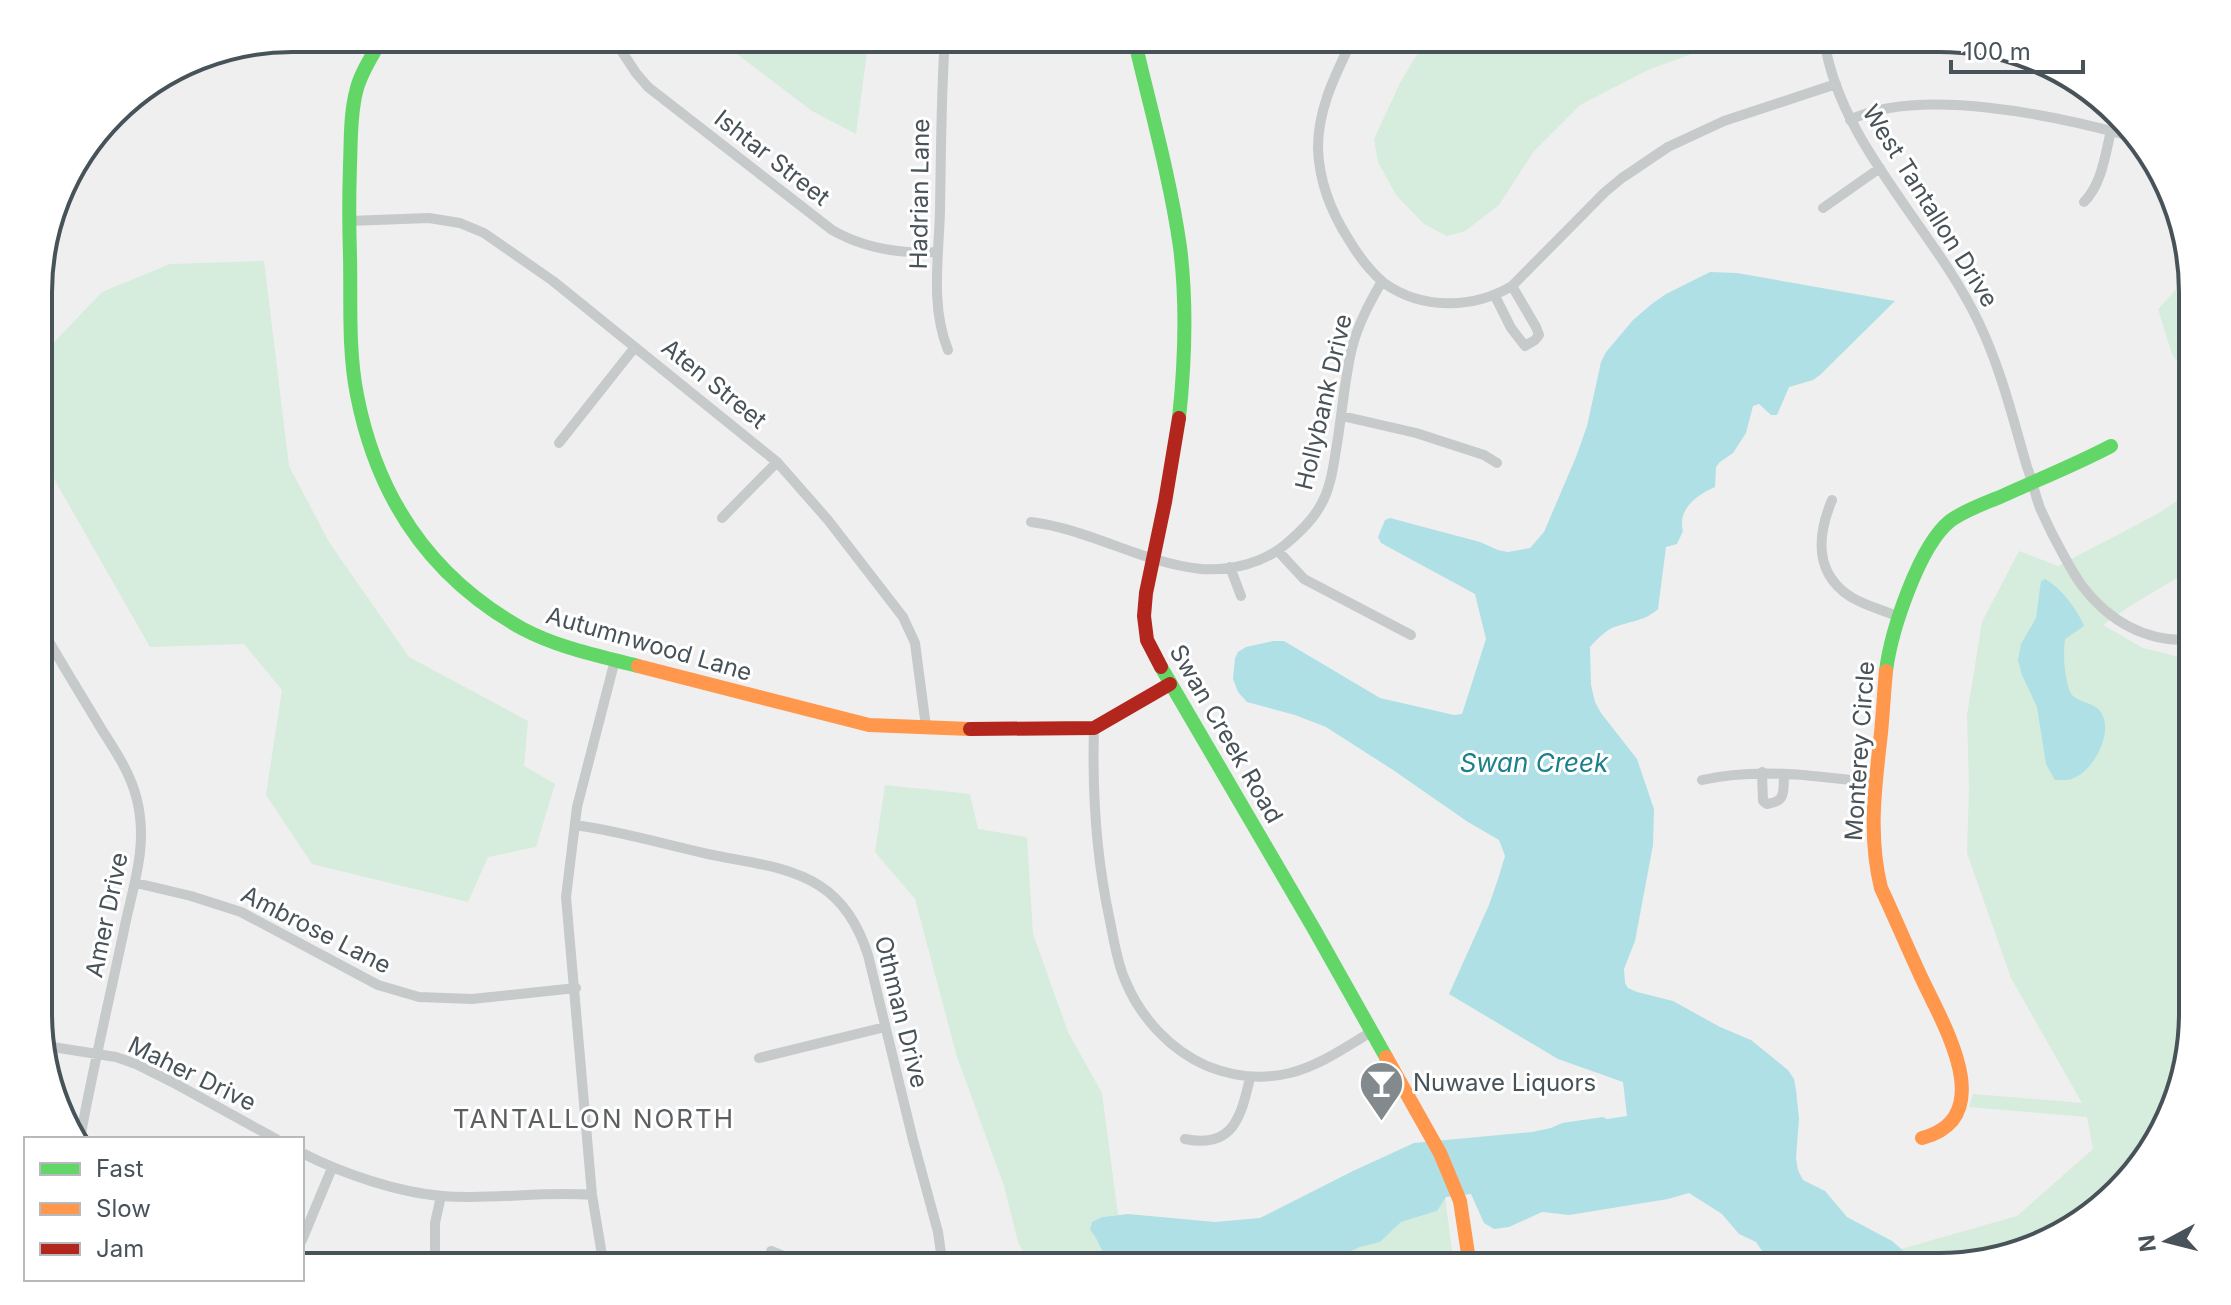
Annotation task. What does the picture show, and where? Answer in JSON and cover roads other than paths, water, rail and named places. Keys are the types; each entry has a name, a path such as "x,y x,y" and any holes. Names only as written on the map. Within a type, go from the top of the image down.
{"street":[{"name":"Swan Creek Road","path":"1137,52 1174,213 1183,304 1183,377 1178,424 1146,593 1147,640 1449,1171 1464,1220 1468,1252"},
{"path":"1346,52 1325,97 1318,138 1327,200 1354,248 1382,281 1409,296 1436,303 1465,302 1495,296 1512,286 1605,192 1668,147 1724,121 1836,84"},
{"name":"West Tantallon Drive","path":"1827,52 1850,120 1950,271 1979,323 1998,369 2039,506 2072,570 2107,614 2126,627 2145,635 2178,641"},
{"name":"Autumnwood Lane","path":"374,53 353,102 349,138 352,354 356,393 378,471 405,522 434,559 483,604 510,622 566,647 860,723 966,729 1094,728 1170,684"},
{"name":"Ishtar Street","path":"623,53 648,87 832,230 875,248 912,253 937,252"},
{"name":"Hadrian Lane","path":"944,53 937,252 939,312 942,337 948,350"},
{"path":"1850,120 1881,108 1931,105 2016,111 2118,133"},
{"path":"2084,202 2097,182 2111,131"},
{"path":"1823,208 1880,168"},
{"name":"Aten Street","path":"349,221 429,218 471,226 484,233 521,257 777,462 828,520 903,617 915,643 926,727"},
{"name":"Hollybank Drive","path":"1031,522 1056,525 1153,557 1198,568 1230,567 1260,560 1278,551 1304,527 1324,498 1331,477 1356,334 1382,281"},
{"path":"1495,296 1511,328 1525,346 1539,335 1512,286"},
{"path":"559,443 635,347"},
{"path":"1342,416 1416,433 1484,455 1497,463"},
{"name":"Monterey Circle","path":"1922,1138 1937,1135 1952,1122 1960,1104 1961,1075 1954,1052 1879,880 1873,846 1890,647 1899,617 1930,545 1947,524 1976,507 2111,446"},
{"path":"722,518 777,462"},
{"path":"1832,500 1823,525 1822,541 1824,563 1830,579 1851,597 1899,617"},
{"path":"1278,551 1304,579 1411,635"},
{"path":"1230,567 1241,596"},
{"name":"Amer Drive","path":"52,657 126,769 139,811 142,836 136,883 96,1053 82,1128"},
{"path":"602,1253 592,1195 566,897 580,794 615,660"},
{"path":"1094,728 1097,850 1107,910 1124,979 1145,1015 1170,1042 1203,1064 1250,1078 1291,1073 1371,1032"},
{"path":"1762,772 1763,801 1767,804 1782,797 1784,774"},
{"path":"1702,780 1762,772 1876,783"},
{"name":"Othman Drive","path":"575,825 762,865 819,885 839,903 859,930 868,955 941,1253"},
{"name":"Ambrose Lane","path":"136,883 232,908 378,985 419,997 472,999 576,988"},
{"path":"759,1058 885,1027"},
{"name":"Maher Drive","path":"55,1047 116,1057 156,1073 272,1137"},
{"path":"1185,1139 1209,1142 1224,1136 1240,1115 1250,1078"},
{"path":"304,1154 332,1168 384,1184 441,1196 592,1195"},
{"path":"304,1235 332,1168"},
{"path":"435,1253 435,1223 441,1196"},
{"path":"771,1251 775,1253"}],"water":[{"name":"Swan Creek","path":"1710,272 1737,273 1895,301 1820,375 1789,387 1777,415 1771,415 1759,404 1753,406 1746,433 1733,453 1716,467 1715,487 1690,504 1683,516 1683,531 1677,544 1666,547 1658,609 1646,617 1610,629 1590,647 1591,685 1595,702 1637,759 1654,809 1653,845 1635,941 1624,969 1625,983 1637,992 1673,1001 1751,1040 1788,1070 1796,1090 1799,1119 1796,1158 1803,1180 1825,1191 1847,1217 1892,1241 1905,1252 1763,1252 1756,1242 1739,1234 1722,1214 1689,1193 1569,1215 1542,1212 1509,1227 1494,1229 1484,1223 1471,1194 1446,1197 1437,1211 1401,1222 1380,1242 1348,1252 1104,1253 1090,1230 1092,1222 1102,1217 1128,1214 1215,1222 1260,1218 1414,1143 1532,1132 1562,1123 1627,1116 1623,1082 1558,1059 1449,994 1498,879 1505,856 1499,840 1326,727 1247,702 1238,692 1233,679 1238,652 1246,647 1284,641 1380,698 1454,715 1462,714 1486,639 1475,594 1381,543 1378,537 1385,520 1390,518 1508,552 1530,548 1544,532 1576,457 1606,352 1633,320 1666,294"},
{"path":"2045,579 2068,600 2084,626 2065,639 2064,664 2071,694 2099,710 2105,722 2103,741 2094,760 2081,774 2067,780 2055,780 2046,764 2037,707 2018,660 2021,644 2036,618 2041,581"}],"place":[{"name":"Nuwave Liquors","path":"1382,1122"}],"district":[{"name":"TANTALLON NORTH","path":"594,1119"}]}
